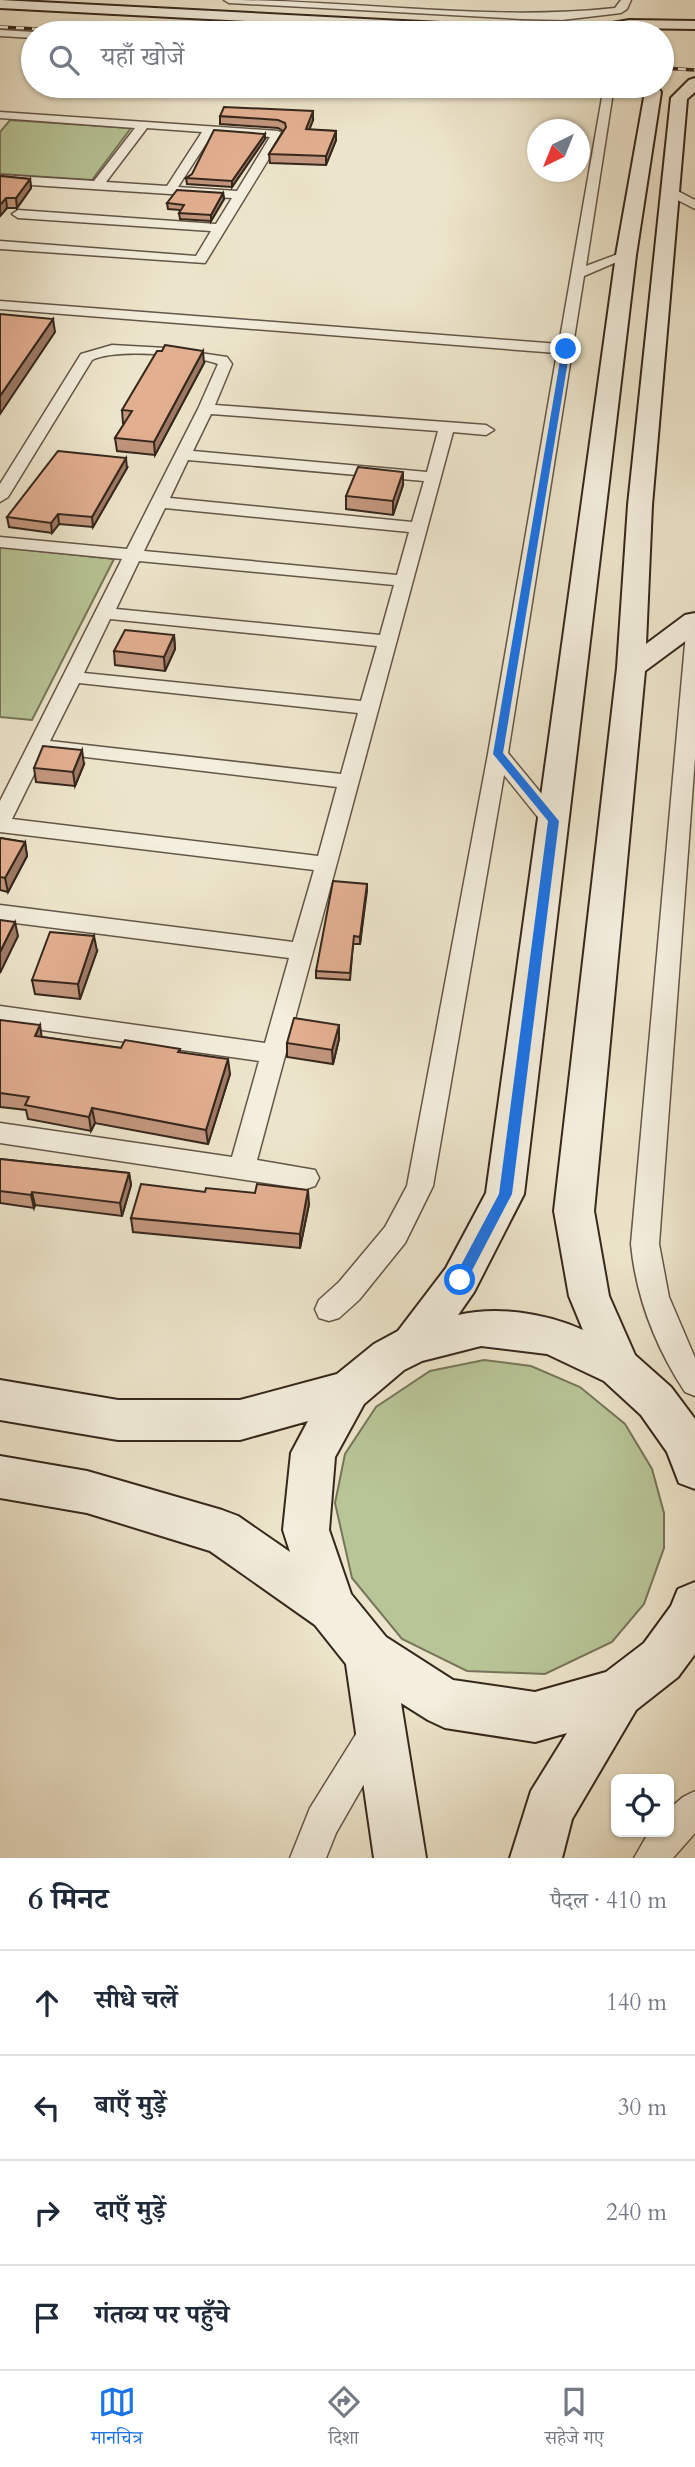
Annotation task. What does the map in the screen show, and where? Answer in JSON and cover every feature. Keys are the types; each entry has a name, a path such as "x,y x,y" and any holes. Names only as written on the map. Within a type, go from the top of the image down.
{"street":[{"path":"23,0 457,11 469,0"},
{"path":"229,0 331,21"},
{"path":"345,0 535,16 589,15 618,11 624,7 626,0"},
{"path":"0,4 317,21"},
{"path":"635,21 656,10"},
{"path":"0,13 140,21"},
{"path":"0,24 21,25"},
{"path":"674,25 695,25"},
{"path":"0,33 21,34"},
{"path":"0,43 21,44"},
{"path":"619,1368 589,1296 574,1211 631,668 640,505 683,198 679,98 692,74"},
{"path":"329,1309 349,1291 395,1235 420,1186 498,754 606,98"},
{"path":"413,1344 460,1280 505,1194 626,255 652,98"},
{"path":"0,115 278,134 203,258 198,261 0,245"},
{"path":"99,185 144,124"},
{"path":"170,190 211,128"},
{"path":"0,179 240,194"},
{"path":"17,216 44,181"},
{"path":"17,216 220,228"},
{"path":"579,273 626,255"},
{"path":"0,305 566,349"},
{"path":"0,497 86,357 114,349 222,360 226,368 38,746 10,781 0,823 326,864"},
{"path":"206,409 486,430"},
{"path":"242,1168 447,427"},
{"path":"183,455 433,477"},
{"path":"160,502 419,528"},
{"path":"0,542 404,581"},
{"path":"104,613 388,641"},
{"path":"631,668 695,621"},
{"path":"695,633 645,1244 649,1283 681,1358 695,1383"},
{"path":"72,677 369,708"},
{"path":"38,746 349,782"},
{"path":"498,754 553,821"},
{"path":"0,913 302,951"},
{"path":"0,1016 274,1054"},
{"path":"0,1133 306,1178"},
{"path":"332,1608 306,1530 313,1453 349,1390 389,1357 413,1344 481,1328 552,1336 619,1368 656,1401 692,1452"},
{"path":"0,1400 118,1420 240,1420 349,1390"},
{"path":"0,1477 87,1492 222,1532 332,1608 369,1654 445,1703 535,1717 619,1693"},
{"path":"536,1858 549,1809 619,1693 662,1660 694,1614"},
{"path":"369,1654 400,1858"},
{"path":"308,1858 323,1821 380,1728"},
{"path":"652,1858 669,1833 695,1809"}],"green space":[{"path":"10,120 131,128 92,180 0,174 0,132"},
{"path":"0,547 114,559 32,720 0,717"},
{"path":"484,1360 531,1366 580,1387 625,1424 652,1469 664,1513 664,1548 644,1604 612,1642 545,1674 467,1671 402,1639 352,1578 335,1503 345,1454 376,1407 430,1371"}],"building":[{"path":"224,107 313,111 306,129 336,131 326,156 269,154 286,127 285,123 278,120 220,116"},
{"path":"214,130 265,134 232,181 186,178 192,174"},
{"path":"0,176 30,179 16,198 6,198 0,205"},
{"path":"177,190 223,193 211,215 179,213 184,205 167,203"},
{"path":"0,314 53,319 0,396"},
{"path":"165,345 203,351 154,442 115,438 132,411 122,410 157,351 162,351"},
{"path":"58,451 126,458 92,517 58,514 51,523 7,517"},
{"path":"358,467 403,472 393,501 346,496"},
{"path":"125,630 174,635 164,657 114,651"},
{"path":"43,746 82,750 73,772 34,768"},
{"path":"0,838 25,842 5,878 0,877"},
{"path":"333,881 367,884 360,937 354,936 350,973 316,971"},
{"path":"0,920 15,922 0,952"},
{"path":"50,932 94,936 78,984 32,980"},
{"path":"294,1018 339,1025 332,1050 287,1043"},
{"path":"0,1020 40,1025 35,1036 121,1048 125,1040 180,1049 178,1052 228,1059 206,1130 92,1108 89,1117 25,1105 29,1097 0,1093"},
{"path":"0,1159 129,1173 120,1203 32,1192 31,1195 0,1191"},
{"path":"141,1184 205,1192 206,1188 255,1193 257,1184 308,1190 300,1234 131,1218"}],"railway":[{"path":"0,27 21,28"},
{"path":"674,69 695,70"}],"route":[{"path":"460,1280 505,1194 553,821 498,754 566,349"}]}
